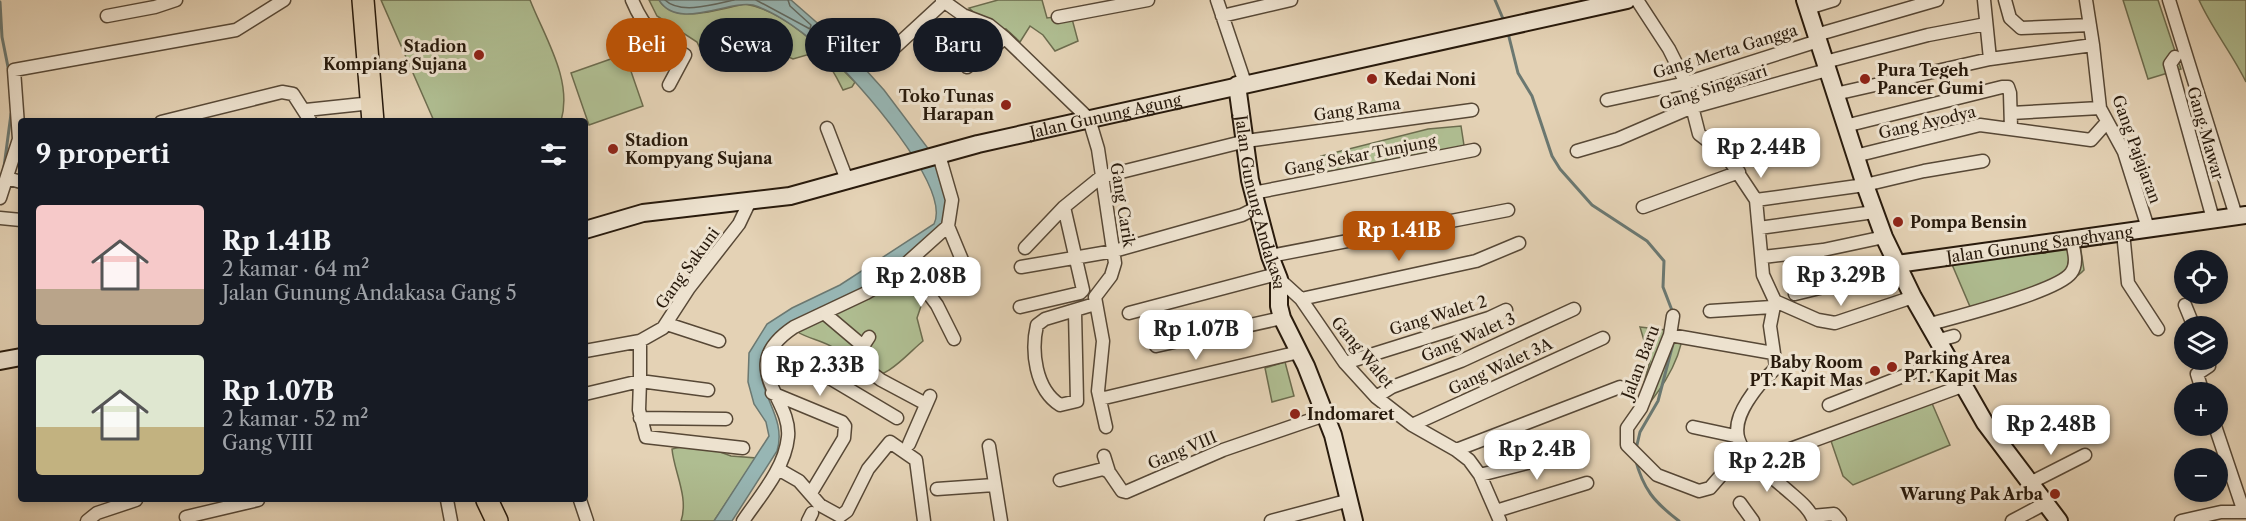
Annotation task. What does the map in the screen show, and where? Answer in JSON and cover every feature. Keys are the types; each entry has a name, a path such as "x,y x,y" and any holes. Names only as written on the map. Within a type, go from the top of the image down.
{"highway":[{"path":"363,0 373,112"},
{"path":"488,502 497,521"}],"main road":[{"name":"Jalan Gunung Agung","path":"588,229 643,213 749,203 790,196 938,155 1089,119 1627,0"},
{"path":"1807,4 1865,185 1884,237 1913,297 1936,341 1985,423 2059,521"},
{"name":"Jalan Gunung Andakasa","path":"1241,84 1254,200 1278,277 1279,306 1282,318 1325,415 1354,521"},
{"name":"Jalan Gunung Sanghyang","path":"1897,264 2072,242 2148,228 2241,216"},
{"path":"0,361 18,358"}],"street":[{"path":"107,16 155,7 176,0"},
{"path":"18,118 14,70 236,30 284,0"},
{"path":"632,0 651,33 685,55 669,85"},
{"path":"1058,17 1148,0"},
{"path":"1217,0 1241,84"},
{"path":"1222,16 1291,0"},
{"path":"1637,0 1669,50 1686,84 1690,108 1699,134 1726,155 1756,200 1763,275 1773,304 1770,326 1776,367 1748,401 1736,427 1735,436 1743,450 1813,518 1834,514 1840,521"},
{"path":"1807,4 1834,0"},
{"name":"Gang Merta Gangga","path":"1607,100 1686,84 1817,38 1936,0"},
{"path":"1984,0 1990,59"},
{"path":"2005,0 2010,18 2021,28 2090,25"},
{"name":"Gang Pajajaran","path":"2086,0 2100,108 2126,158 2148,228"},
{"path":"2169,0 2241,216"},
{"path":"901,41 943,1 963,15 989,25 1089,119"},
{"name":"Gang Singasari","path":"1577,151 1618,139 1690,108 1928,35 1986,24"},
{"path":"1835,94 1990,59 2093,45"},
{"name":"Gang Mawar","path":"2175,57 2170,64 2213,219"},
{"path":"1845,126 2008,87 2011,128"},
{"path":"178,118 277,92 293,94 308,116 373,112"},
{"path":"2011,113 2100,108"},
{"name":"Gang Rama","path":"1246,141 1472,110"},
{"name":"Gang Carik","path":"1089,119 1098,149 1114,251 1114,270 1098,293 1095,304"},
{"name":"Gang Ayodya","path":"1855,156 1980,125 2091,140 2107,122"},
{"path":"827,128 847,180"},
{"path":"1025,248 1064,207 1101,177 1246,141"},
{"path":"0,198 18,145"},
{"name":"Gang Sekar Tunjung","path":"1020,267 1114,251 1242,215 1254,200 1474,150"},
{"path":"938,155 952,200 948,226 967,272"},
{"path":"1756,200 1865,185 1924,171 1983,161"},
{"path":"1643,207 1739,172"},
{"path":"7,178 18,182"},
{"name":"Gang Sakuni","path":"640,341 657,333 667,324 689,288 739,224 749,203"},
{"path":"1020,307 1082,292 1064,207"},
{"path":"1270,256 1508,210"},
{"path":"1759,228 1875,212"},
{"path":"0,218 18,220"},
{"path":"743,521 778,469 788,439 788,428 772,393 767,370 771,349 784,334 866,293 907,265 948,226"},
{"path":"2124,232 2128,283 2158,329"},
{"path":"1762,257 1822,250 1884,237"},
{"path":"1928,325 2039,291 2072,272 2075,262 2072,242"},
{"path":"1301,299 1476,261 1519,243"},
{"path":"1795,294 1873,275 1897,264"},
{"path":"907,265 937,305 954,339"},
{"path":"1129,313 1278,277"},
{"name":"Gang Walet","path":"1278,277 1301,299 1346,363 1376,397 1412,425 1469,460 1480,475 1498,516"},
{"path":"1710,311 1773,304 1818,320 1835,323 1913,297"},
{"path":"1075,312 1076,402 1060,405 1055,402 1042,385 1036,364 1037,325 1045,319 1075,312 1095,304 1103,341 1098,382 1106,427"},
{"path":"2185,305 2190,316"},
{"name":"Gang Walet 3","path":"1376,397 1399,383 1461,361 1574,309"},
{"name":"Gang Walet 2","path":"1346,363 1489,318 1506,310"},
{"path":"824,313 866,342 854,360 881,380 928,400 909,444"},
{"name":"Jalan Baru","path":"1673,316 1670,335 1641,408 1627,428 1626,437 1630,449 1657,476 1705,491 1743,450"},
{"path":"1156,346 1282,318"},
{"path":"667,324 719,341"},
{"path":"1670,335 1773,353"},
{"path":"1936,341 1954,336"},
{"name":"Gang Walet 3A","path":"1412,425 1603,338"},
{"path":"588,350 640,341 640,418 646,437 743,448"},
{"path":"771,349 808,365 897,418"},
{"path":"1100,399 1299,352"},
{"path":"1829,405 1947,359"},
{"path":"2199,382 2196,374 2202,370"},
{"path":"588,393 640,381 708,390"},
{"path":"1755,462 1962,386"},
{"path":"1456,450 1620,387"},
{"path":"772,393 842,422 845,426 844,438 811,493"},
{"name":"Gang VIII","path":"1109,472 1122,491 1126,492 1223,450 1325,415"},
{"path":"640,418 726,419"},
{"path":"1693,427 1735,436"},
{"path":"2181,521 2221,512 2245,512 2218,436"},
{"path":"778,469 799,481 820,505 837,516 843,515 875,458 890,442 916,460 924,521"},
{"path":"989,446 1001,521"},
{"path":"2030,483 2085,455"},
{"path":"1104,456 1109,472"},
{"path":"1480,475 1554,456"},
{"path":"1060,480 1103,469 1109,472"},
{"path":"1498,516 1587,483"},
{"path":"937,489 994,485"},
{"path":"1270,521 1350,500"},
{"path":"87,521 88,517 105,509 129,502"},
{"path":"186,517 250,502"},
{"path":"447,502 450,521"},
{"path":"581,502 587,521"},
{"path":"1740,503 1753,521"},
{"path":"2012,521 2046,503"}],"green space":[{"name":"Stadion Kompiang Sujana","path":"381,0 530,0 556,59 563,90 562,118 433,118"},
{"path":"649,0 659,0 666,8 687,14 745,4 761,8 781,18 699,18 699,46 697,42 687,36 687,18 657,16"},
{"path":"998,0 1042,0 1047,18 1071,15 1078,41 1055,51 1043,35 1030,26 1020,42 1003,29 1003,18 980,18 969,8"},
{"path":"2123,0 2158,0 2181,69 2148,79"},
{"path":"2199,0 2246,0 2246,82 2210,21"},
{"path":"793,26 805,35 805,55 793,59"},
{"path":"606,61 606,72 631,72 643,106 589,125 571,73"},
{"path":"845,72 855,82 852,87 843,90 834,73"},
{"path":"1461,126 1465,152 1325,181 1321,156 1428,129"},
{"path":"2079,238 2084,270 2075,277 2048,291 1974,316 1948,255"},
{"path":"898,266 923,300 917,318 923,341 889,370 881,374 867,374 834,348 796,331"},
{"path":"1640,327 1683,332 1672,369 1658,392 1633,423 1650,361"},
{"path":"1285,362 1294,396 1272,402 1265,368"},
{"path":"1931,401 1950,445 1853,485 1843,476 1831,441"},
{"path":"685,446 712,449 731,456 756,458 714,521 681,521 682,494 672,449"}],"water":[{"path":"659,0 791,0 812,18 805,18 805,35 793,26 793,18 781,18 753,5 730,6 690,14 667,9"},
{"path":"846,72 868,72 930,151 949,202 947,220 895,268 871,285 847,298 803,316 777,333 767,343 762,355 762,380 778,426 777,451 732,521 714,521 769,436 766,422 754,404 748,382 749,353 767,324 792,308 840,285 934,224 936,207 929,186 916,161 899,135"}],"waterway":[{"path":"1495,0 1504,21"},
{"path":"0,2 2,37 9,72"},
{"path":"1508,33 1518,73 1532,96 1552,156 1560,169 1592,205 1647,241 1664,261 1663,287 1673,313"},
{"path":"4,167 11,114"},
{"path":"1636,449 1640,432 1658,401 1674,340"},
{"path":"1635,458 1646,487 1663,508 1679,521"}],"place":[{"name":"Stadion Kompiang Sujana","path":"479,55"},
{"name":"Kedai Noni","path":"1372,79"},
{"name":"Pura Tegeh Pancer Gumi","path":"1865,79"},
{"name":"Toko Tunas Harapan","path":"1006,105"},
{"name":"Stadion Kompyang Sujana","path":"613,149"},
{"name":"Pompa Bensin","path":"1898,222"},
{"name":"Parking Area PT. Kapit Mas","path":"1892,367"},
{"name":"Baby Room PT. Kapit Mas","path":"1875,371"},
{"name":"Indomaret","path":"1295,414"},
{"name":"Warung Pak Arba","path":"2055,494"}]}
